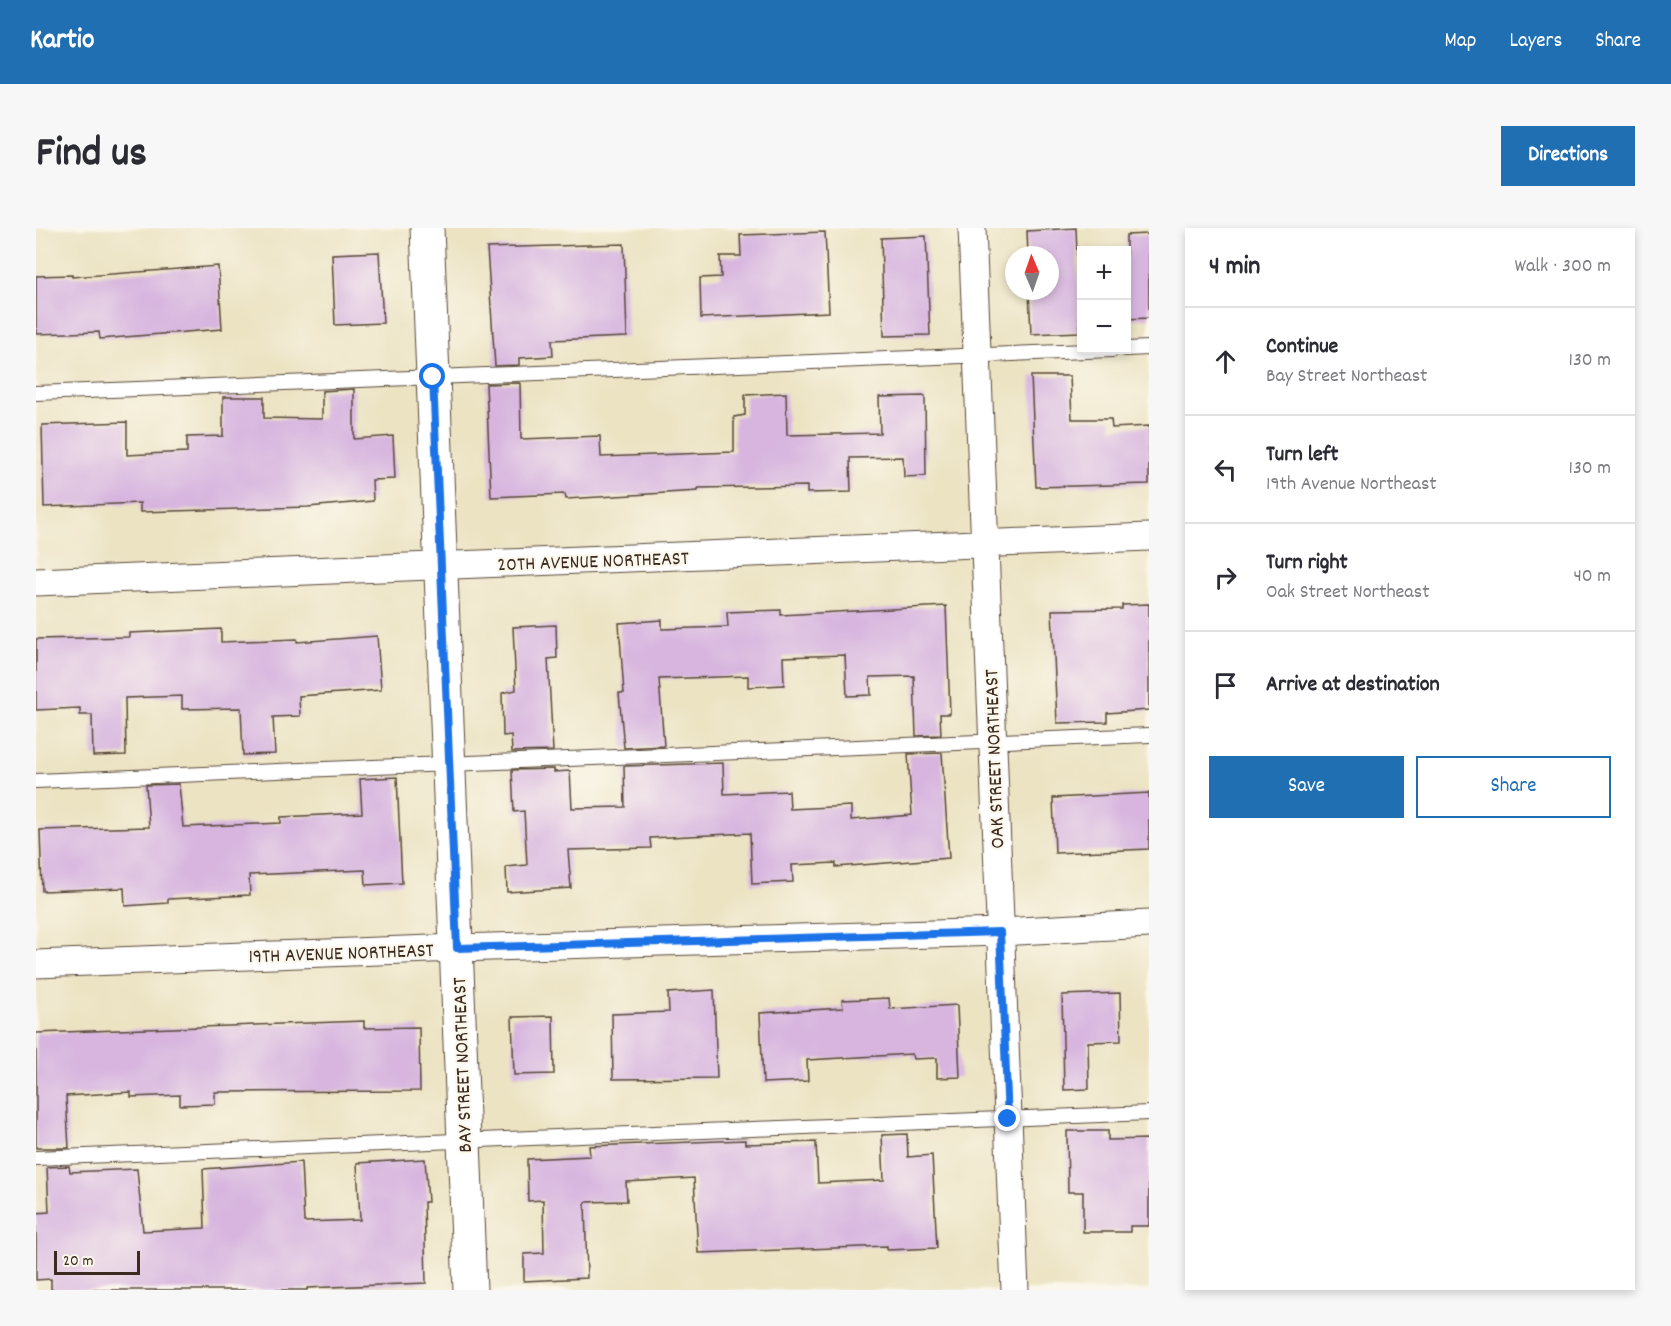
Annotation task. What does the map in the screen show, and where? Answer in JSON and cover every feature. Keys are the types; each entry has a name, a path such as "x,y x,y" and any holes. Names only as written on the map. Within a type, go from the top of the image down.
{"street":[{"name":"BAY STREET NORTHEAST","path":"427,228 470,1290"},
{"name":"OAK STREET NORTHEAST","path":"972,228 1015,1290"},
{"name":"20TH AVENUE NORTHEAST","path":"36,582 1149,537"},
{"name":"19TH AVENUE NORTHEAST","path":"36,964 457,948 1000,932 1149,924"}],"lane":[{"path":"1131,349 1149,348"},
{"path":"36,393 1077,351"},
{"path":"36,780 1149,735"},
{"path":"36,1158 1149,1113"}],"building":[{"path":"1076,228 1077,332 1031,334 1029,300 1059,300 1059,246 1028,246 1027,231"},
{"path":"825,232 829,312 701,318 700,278 721,277 720,256 741,256 740,235"},
{"path":"1149,234 1149,318 1131,319 1131,246 1126,246 1126,235"},
{"path":"926,236 930,335 884,336 881,238"},
{"path":"624,244 627,337 552,340 553,356 519,358 519,365 495,366 487,248"},
{"path":"379,252 383,323 335,325 332,254"},
{"path":"218,266 222,329 100,339 99,332 36,334 36,276 72,275 72,277"},
{"path":"1031,376 1070,376 1072,419 1111,419 1112,428 1149,426 1149,484 1036,487"},
{"path":"520,383 521,439 600,436 601,457 734,452 734,417 745,415 745,395 786,393 787,435 880,433 879,397 925,396 926,476 904,477 903,457 850,458 851,492 807,493 807,486 698,488 698,491 566,499 565,494 491,497 486,384"},
{"path":"354,389 354,439 393,436 395,479 372,480 373,501 308,507 140,512 140,503 44,507 42,425 127,422 127,455 187,452 187,437 223,436 223,397 264,397 264,418 322,419 322,391"},
{"path":"1149,604 1149,710 1107,713 1107,722 1057,723 1052,610 1122,609 1122,605"},
{"path":"946,606 950,714 940,714 941,735 916,736 914,676 870,677 871,695 847,696 845,655 783,657 784,685 748,687 748,676 659,679 664,746 624,748 619,693 624,693 619,623 662,620 662,629 728,627 727,612 781,610 781,615"},
{"path":"556,625 557,658 548,659 553,751 512,752 511,735 503,736 502,693 516,690 513,627"},
{"path":"221,629 221,642 297,639 297,642 377,636 381,690 299,696 300,716 273,717 275,754 243,755 241,708 182,709 182,696 125,698 126,755 93,756 92,715 80,715 80,708 36,710 36,639 129,637 129,633"},
{"path":"942,753 949,858 836,867 836,863 792,865 793,882 752,884 750,833 650,838 651,848 568,850 571,888 507,892 506,867 527,865 524,811 514,812 512,770 570,771 572,808 625,807 624,766 723,763 724,794 789,791 790,809 851,806 851,820 912,815 908,754"},
{"path":"397,777 402,883 366,885 365,870 249,875 250,895 168,899 168,903 125,906 124,888 42,891 40,830 149,827 146,785 179,784 183,827 281,823 281,817 362,813 360,779"},
{"path":"1149,793 1149,849 1055,853 1053,798"},
{"path":"714,990 717,1078 613,1079 612,1014 669,1012 668,993"},
{"path":"1120,993 1121,1041 1088,1042 1089,1089 1064,1090 1062,995"},
{"path":"889,998 890,1009 957,1005 960,1077 937,1078 937,1058 913,1059 912,1054 807,1060 808,1081 763,1083 760,1013 843,1008 842,1000"},
{"path":"553,1016 554,1074 514,1075 512,1017"},
{"path":"364,1021 364,1028 419,1027 420,1091 215,1092 215,1104 180,1105 180,1095 131,1097 131,1092 66,1096 69,1148 36,1148 36,1033"},
{"path":"1067,1131 1108,1131 1108,1140 1149,1139 1149,1226 1130,1226 1130,1232 1083,1232 1083,1192 1068,1192"},
{"path":"907,1134 908,1157 932,1155 937,1248 887,1250 887,1246 698,1253 694,1178 626,1182 627,1201 585,1202 587,1278 524,1281 524,1254 544,1253 543,1200 528,1201 527,1159 590,1156 589,1146 745,1140 745,1144 816,1142 818,1183 884,1180 882,1135"},
{"path":"425,1159 428,1202 424,1202 426,1283 307,1288 307,1290 51,1290 51,1279 36,1280 36,1213 49,1212 47,1167 69,1166 70,1172 137,1169 143,1231 205,1228 203,1169 301,1162 304,1222 360,1220 357,1163"}],"route":[{"path":"433,377 457,948 1000,932 1008,1119"}]}
